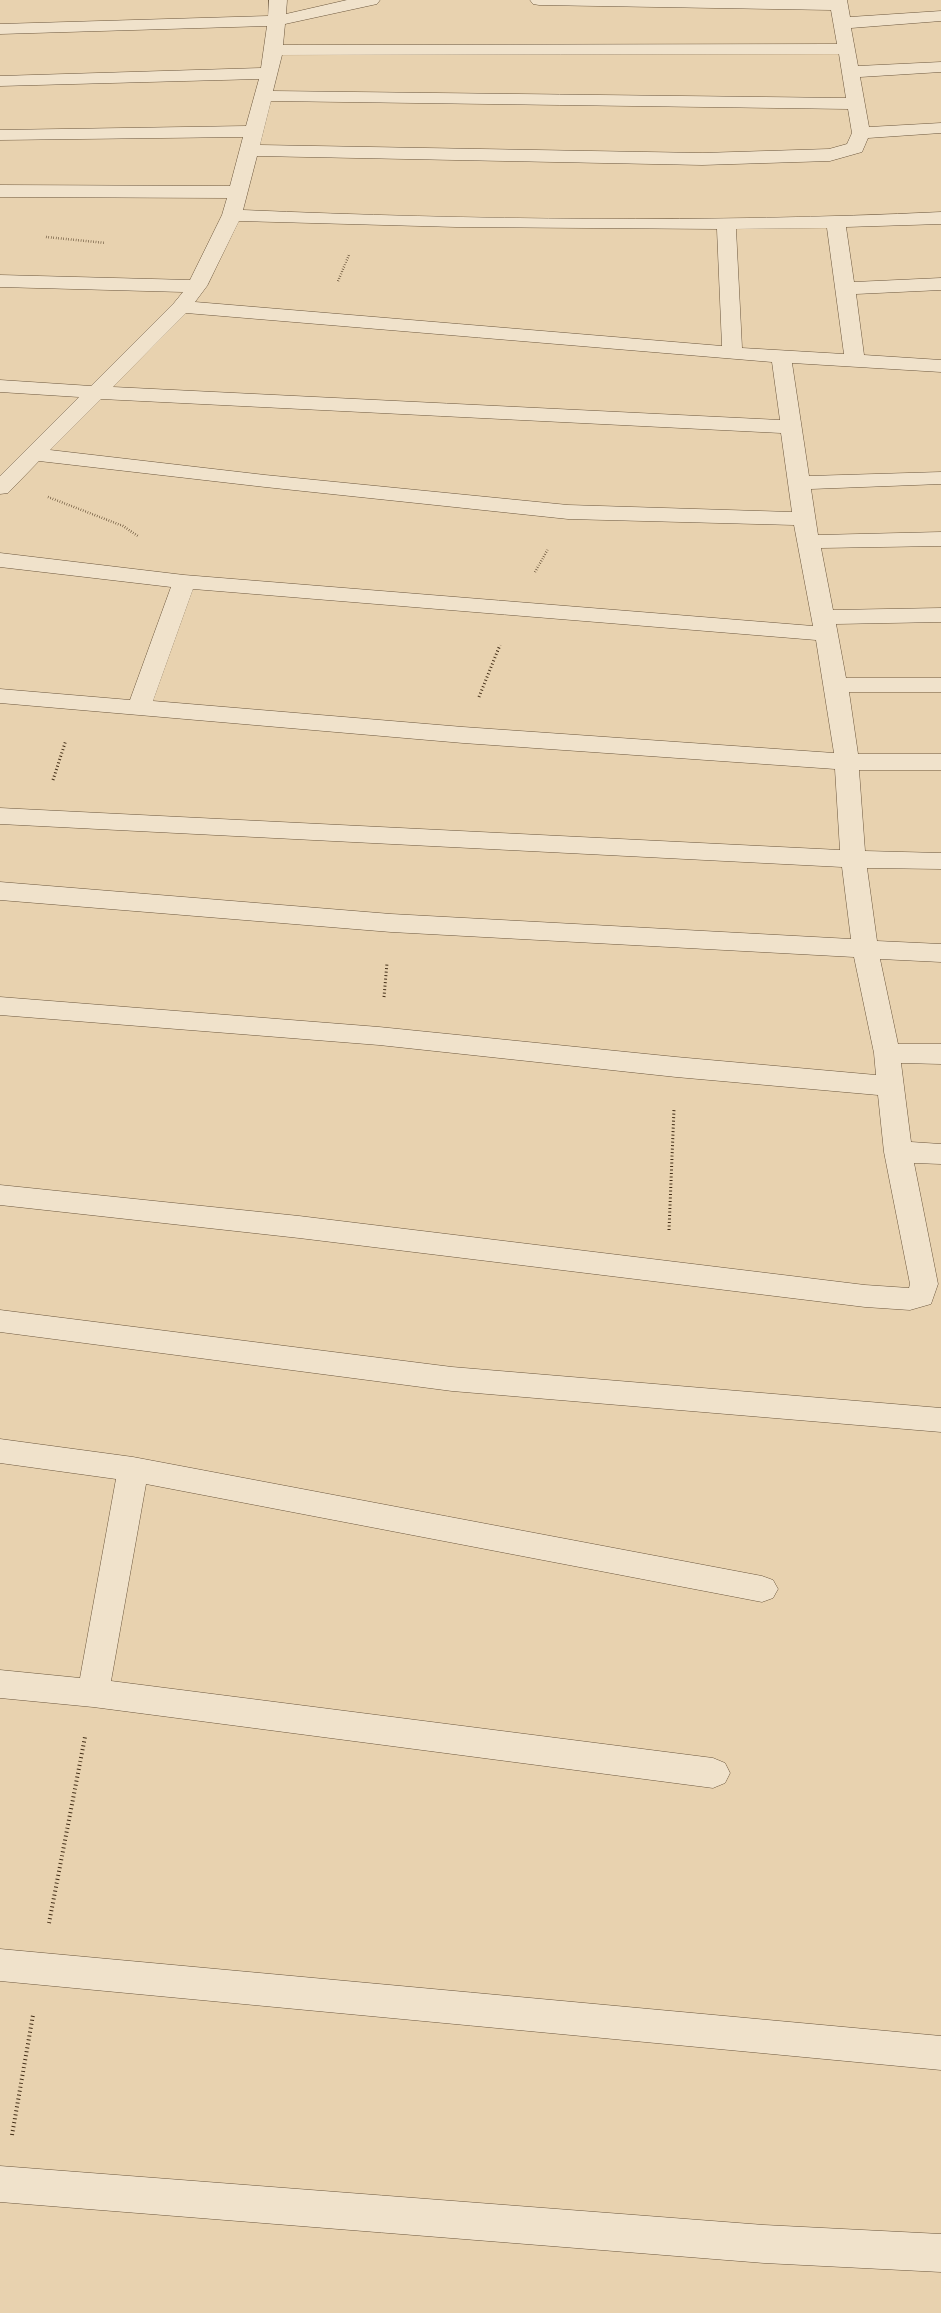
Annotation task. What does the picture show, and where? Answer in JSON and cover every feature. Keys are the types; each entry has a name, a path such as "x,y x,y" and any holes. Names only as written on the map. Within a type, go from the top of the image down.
{"street":[{"path":"2,483 180,308 197,286 232,215 274,50 278,0"},
{"path":"0,29 275,21 372,0"},
{"path":"249,150 702,159 830,155 855,148 861,133 848,49 838,2 539,0"},
{"path":"843,23 941,16"},
{"path":"274,50 848,49"},
{"path":"851,72 941,67"},
{"path":"0,81 269,73"},
{"path":"263,96 856,104"},
{"path":"861,133 941,128"},
{"path":"0,135 254,131"},
{"path":"0,191 238,192"},
{"path":"232,215 364,222 726,224 836,223 941,218"},
{"path":"836,223 855,360"},
{"path":"726,224 732,353"},
{"path":"0,281 197,286"},
{"path":"846,288 941,284"},
{"path":"180,308 732,353 941,366"},
{"path":"0,1195 299,1227 893,1298 921,1296 924,1284 932,1274 898,1152 887,1053 865,949 854,859 847,762 836,685 804,519 780,356"},
{"path":"0,386 790,427"},
{"path":"32,454 265,481 568,512 804,519"},
{"path":"798,483 941,478"},
{"path":"808,542 941,539"},
{"path":"0,560 184,582 516,607 825,626 941,615"},
{"path":"140,707 184,582"},
{"path":"836,685 941,685"},
{"path":"0,696 463,735 847,762 941,762"},
{"path":"0,816 941,862"},
{"path":"0,892 391,923 941,952"},
{"path":"0,1006 379,1036 676,1067 890,1086"},
{"path":"887,1053 941,1054"},
{"path":"898,1152 941,1154"},
{"path":"0,1321 452,1379 941,1420"},
{"path":"0,1451 133,1469 762,1589"},
{"path":"93,1693 133,1469"},
{"path":"0,1684 93,1693 713,1773"},
{"path":"0,1965 941,2053"},
{"path":"2,2184 764,2244 941,2253"}],"path":[{"path":"320,320 364,222"},
{"path":"2,483 123,526 156,549 184,582"},
{"path":"463,735 516,607 568,512"},
{"path":"41,818 78,702"},
{"path":"379,1036 391,923"},
{"path":"668,1271 676,1067"},
{"path":"2,2184 93,1693"}]}
